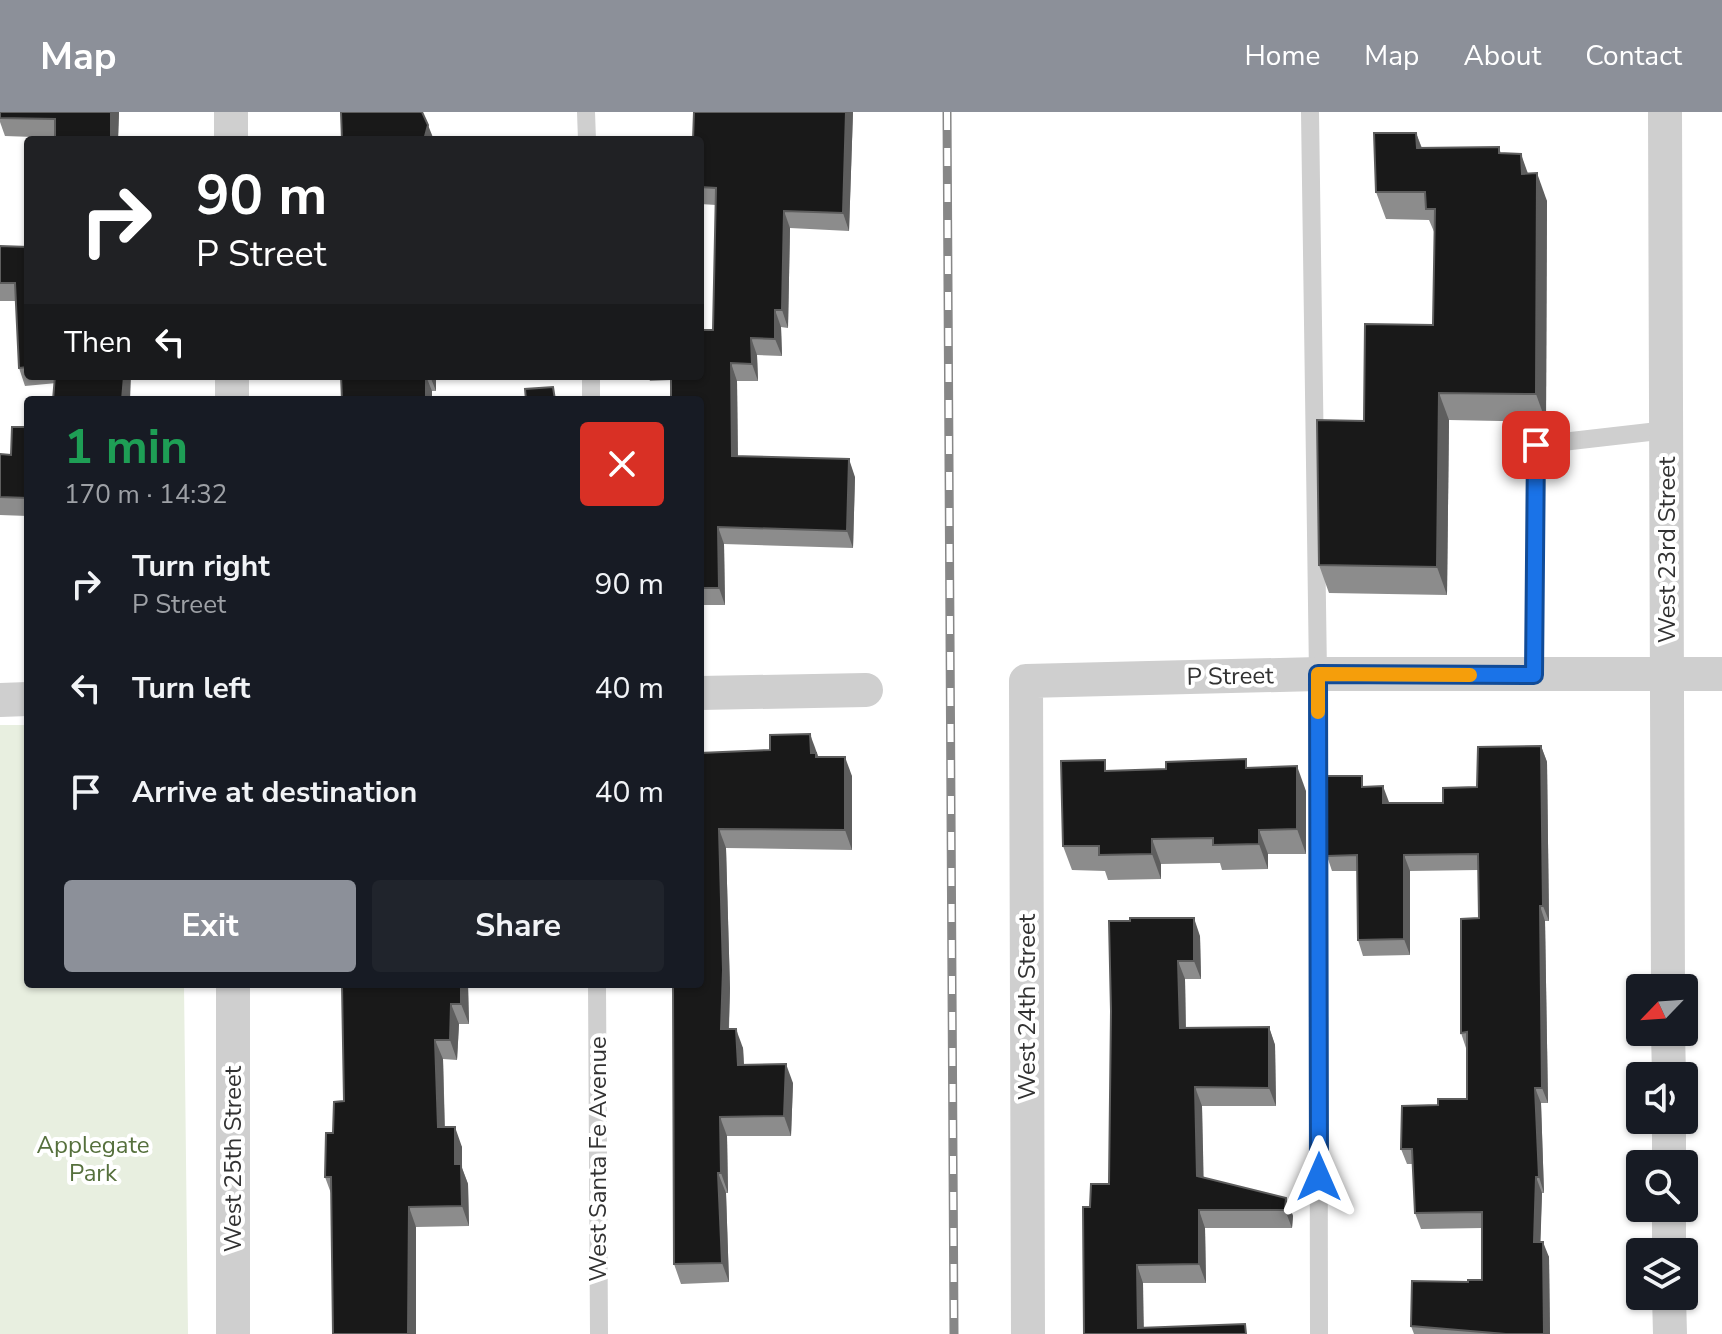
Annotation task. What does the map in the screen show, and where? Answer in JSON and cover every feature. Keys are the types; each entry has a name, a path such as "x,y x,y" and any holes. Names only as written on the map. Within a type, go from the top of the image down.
{"street":[{"path":"231,112 231,136"},
{"name":"West 23rd Street","path":"1665,112 1668,974"},
{"name":"P Street","path":"1026,681 1318,674 1722,674"},
{"name":"West 24th Street","path":"1026,681 1028,1334"},
{"path":"704,693 866,690"},
{"path":"0,700 24,699"},
{"name":"West 25th Street","path":"233,988 233,1334"},
{"path":"1669,1310 1670,1334"}],"lane":[{"path":"586,112 587,136"},
{"path":"1310,112 1318,674 1319,1334"},
{"path":"1534,675 1536,445 1667,430"},
{"name":"West Santa Fe Avenue","path":"597,988 599,1334"}],"green space":[{"name":"Applegate Park","path":"0,725 24,725 24,988 184,988 188,1334 0,1334"}],"building":[{"path":"0,112 111,112 111,136 55,136 55,119 0,118"},
{"path":"341,112 422,112 428,125 425,136 342,136"},
{"path":"694,112 846,112 843,213 784,211 782,310 775,310 775,339 751,338 752,364 731,363 732,456 849,459 847,531 718,527 719,588 704,588 704,396 671,396 671,380 704,380 704,330 713,330 716,188 704,187 704,136 693,136"},
{"path":"1374,133 1416,133 1417,148 1499,147 1499,153 1521,154 1522,174 1537,173 1536,394 1439,393 1437,567 1319,565 1317,420 1364,421 1365,324 1433,325 1435,209 1426,209 1425,192 1376,192"},
{"path":"0,246 24,247 24,367 19,368 15,283 0,283"},
{"path":"55,380 124,380 122,396 53,396"},
{"path":"341,380 426,380 426,396 342,396"},
{"path":"553,387 554,396 526,396 525,389"},
{"path":"12,427 24,427 24,498 0,497 0,454 11,455"},
{"path":"810,734 811,753 816,753 816,757 845,757 845,830 719,829 723,970 721,1029 736,1029 738,1065 786,1064 784,1116 720,1117 721,1173 718,1173 722,1263 674,1264 673,988 704,988 704,753 770,750 770,735"},
{"path":"1541,746 1542,1088 1535,1088 1539,1177 1536,1177 1534,1242 1543,1242 1544,1334 1411,1326 1412,1281 1482,1280 1482,1212 1415,1213 1412,1149 1401,1149 1402,1106 1438,1105 1438,1099 1467,1099 1467,1032 1461,1033 1461,919 1479,918 1478,854 1404,855 1404,939 1358,940 1357,855 1327,856 1325,776 1362,776 1362,787 1383,786 1383,803 1443,803 1443,788 1477,787 1478,747"},
{"path":"1246,759 1246,768 1297,766 1297,829 1259,830 1259,844 1213,845 1213,838 1152,839 1152,854 1099,855 1099,846 1063,846 1061,761 1105,760 1105,771 1166,769 1166,762"},
{"path":"1130,918 1194,918 1194,961 1178,961 1180,1028 1269,1027 1269,1088 1195,1087 1197,1176 1286,1198 1285,1210 1199,1210 1199,1264 1137,1265 1138,1328 1245,1324 1246,1334 1084,1334 1083,1207 1090,1207 1091,1184 1109,1184 1109,921 1130,921"},
{"path":"342,988 461,988 461,1004 451,1004 450,1040 435,1040 438,1127 455,1127 455,1164 461,1164 462,1206 409,1207 408,1334 333,1334 331,1177 325,1177 326,1133 333,1133 334,1102 344,1101"}],"railway":[{"path":"947,112 954,1334"}],"slow traffic":[{"path":"1318,712 1318,674 1470,675"}],"route":[{"path":"1319,1177 1318,674 1534,675 1536,445"}]}
